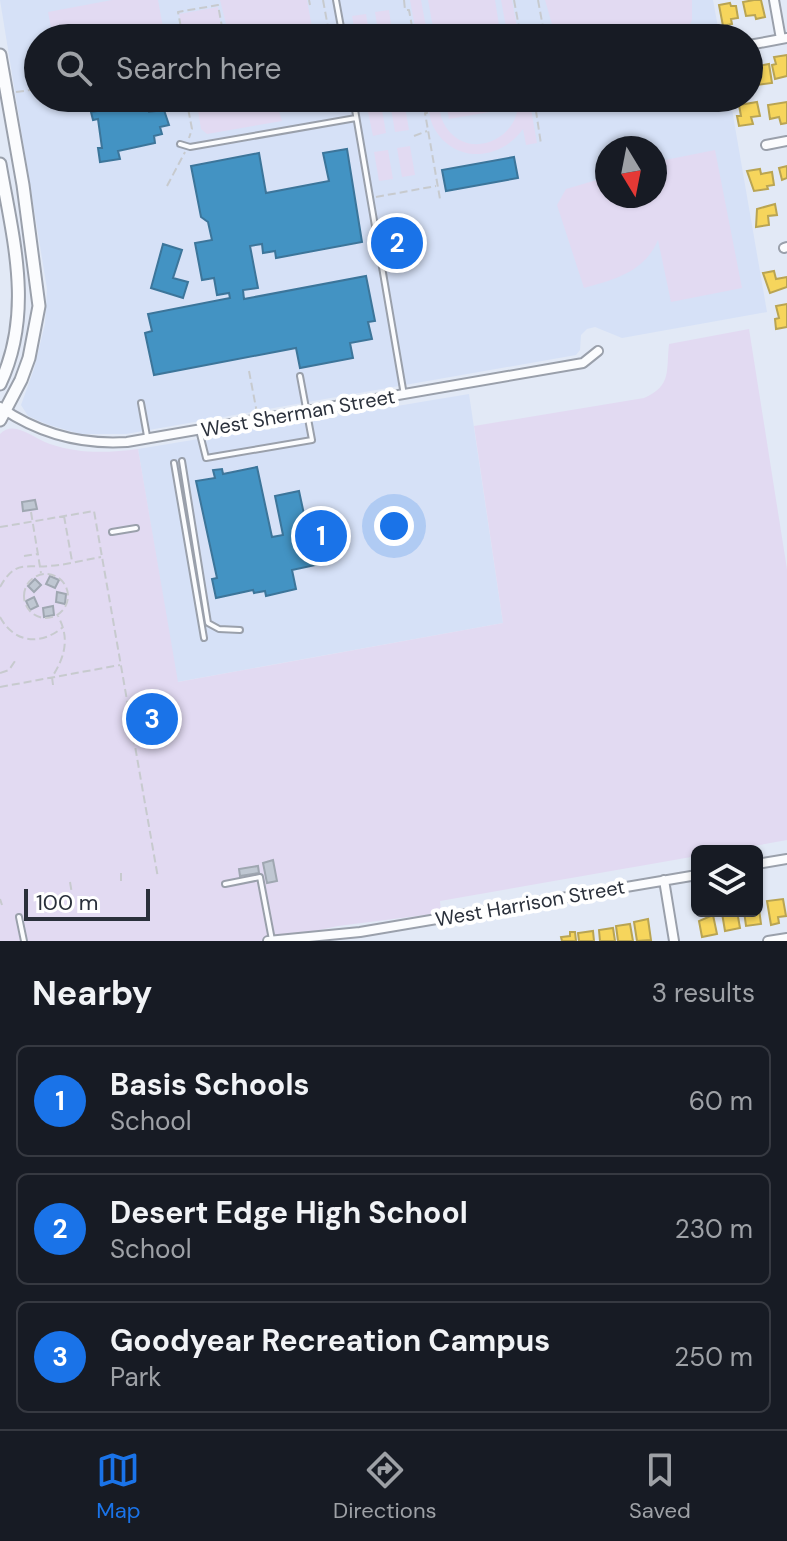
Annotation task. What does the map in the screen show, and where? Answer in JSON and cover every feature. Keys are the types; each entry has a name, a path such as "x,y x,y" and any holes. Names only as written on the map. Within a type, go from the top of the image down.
{"street":[{"path":"763,42 784,38 774,0"},
{"path":"0,55 39,306 29,358 2,413"},
{"path":"766,145 787,141"},
{"path":"0,164 19,271 19,319 15,345 0,384"},
{"path":"14,245 23,264 28,295 39,306"},
{"name":"West Sherman Street","path":"2,413 67,439 107,443 147,439 583,363 598,351"},
{"path":"763,863 787,859"},
{"name":"West Harrison Street","path":"270,941 361,936 691,876"},
{"path":"664,880 674,941"},
{"path":"768,941 787,938"}],"lane":[{"path":"336,0 340,24"},
{"path":"355,112 404,395"},
{"path":"180,144 190,147 356,118"},
{"path":"199,430 206,458 312,440 300,376"},
{"path":"141,403 147,439"},
{"path":"182,461 208,623 219,629 240,630"},
{"path":"174,463 204,638"},
{"path":"112,532 136,528"},
{"path":"225,884 260,877 270,941"},
{"path":"19,917 24,941"}],"path":[{"path":"309,0 310,5"},
{"path":"323,0 327,24"},
{"path":"404,0 412,24"},
{"path":"514,0 518,24"},
{"path":"538,0 542,24"},
{"path":"180,24 178,12 218,5 221,24"},
{"path":"7,94 24,91"},
{"path":"426,112 440,199"},
{"path":"536,112 541,144"},
{"path":"414,136 428,130"},
{"path":"420,183 421,189"},
{"path":"370,198 438,186"},
{"path":"377,190 378,197"},
{"path":"249,371 259,420"},
{"path":"0,527 9,523 94,511 158,878"},
{"path":"31,512 41,574"},
{"path":"64,514 72,562"},
{"path":"24,556 39,554"},
{"path":"0,587 16,569 28,565 102,557"},
{"path":"41,574 54,575 65,586 68,601 58,615 47,619 39,618 24,603 25,587 31,579 41,574"},
{"path":"53,685 52,677 64,653 63,627 58,615"},
{"path":"0,617 9,630 23,638 44,639 63,627"},
{"path":"0,673 9,670 15,661"},
{"path":"0,687 121,665"},
{"path":"121,873 121,885"},
{"path":"70,882 72,894"},
{"path":"0,899 2,905"}],"shaded area":[{"path":"0,0 713,0 717,24 24,24 24,112 732,112 767,312 622,338 595,327 581,335 580,350 576,355 126,434 80,434 28,416 21,405 45,324 47,289"},
{"path":"112,0 158,0 162,24 50,24 48,12"},
{"path":"220,0 307,0 311,24 226,24"},
{"path":"410,0 421,0 425,24 414,24"},
{"path":"428,0 495,0 499,24 432,24"},
{"path":"501,0 512,0 516,24 505,24"},
{"path":"545,0 692,0 690,24 552,24"},
{"path":"218,7 221,24 181,24 179,14"},
{"path":"389,10 391,24 377,24 375,12"},
{"path":"366,14 368,24 353,24 352,16"},
{"path":"198,112 279,112 282,121 207,134 201,129"},
{"path":"368,112 382,112 386,133 373,136"},
{"path":"392,112 406,112 409,130 395,132"},
{"path":"429,112 440,112 452,135 464,142 477,144 502,136 517,112 531,112 537,143 526,145 523,129 503,147 491,152 466,153 443,140"},
{"path":"448,112 490,112 449,119"},
{"path":"410,146 415,175 402,177 397,148"},
{"path":"388,150 393,179 379,181 374,152"},
{"path":"715,150 742,288 671,302 658,240 645,260 628,273 584,288 557,205 566,189 595,181 595,208 667,208 667,160"},
{"path":"749,329 787,569 787,840 759,845 691,845 691,857 440,901 441,913 338,926 268,941 0,941 0,434 18,429 50,444 83,451 138,449 178,682 503,623 474,426 644,398 659,388 666,377 669,344"},
{"path":"469,394 503,623 177,682 138,449"}],"building: Homes":[{"path":"761,0 765,17 756,19 755,15 746,16 743,2"},
{"path":"730,3 736,6 738,18 731,19 732,24 723,24 719,5"},
{"path":"787,55 787,76 775,79 774,57"},
{"path":"769,64 772,83 763,84 763,65"},
{"path":"787,102 787,123 781,124 779,117 770,119 768,105"},
{"path":"740,112 759,112 760,116 751,117 753,124 739,126 737,116 741,116"},
{"path":"787,166 787,178 782,180 779,168"},
{"path":"760,169 761,174 772,172 774,185 754,191 747,171"},
{"path":"775,204 777,215 768,216 769,225 756,227 757,209"},
{"path":"774,271 776,279 787,277 787,287 770,293 763,273"},
{"path":"787,304 787,327 776,329 775,319 779,318 776,306"},
{"path":"783,899 786,916 778,917 779,923 771,925 767,901"},
{"path":"713,917 717,934 702,937 699,921"},
{"path":"723,917 738,917 740,928 725,931"},
{"path":"745,917 760,917 761,924 746,926"},
{"path":"648,919 651,940 637,941 634,922"},
{"path":"630,924 633,941 618,941 616,926"},
{"path":"613,928 615,941 600,941 599,930"},
{"path":"593,931 594,941 579,941 578,933"},
{"path":"570,932 575,932 576,941 562,941 561,937 570,936"}],"building: Schools":[{"path":"91,112 165,112 169,125 160,127 162,134 154,136 155,143 118,151 120,159 100,162 98,148 102,148 98,119 93,120"},
{"path":"347,149 362,242 276,258 275,251 263,253 262,244 250,246 258,288 243,290 244,299 366,276 375,321 368,322 372,339 350,343 353,358 300,368 296,348 154,375 145,333 152,331 148,314 230,298 229,293 217,295 214,278 202,280 195,243 212,240 208,222 201,217 191,166 259,153 266,193 329,181 323,153"},
{"path":"514,157 518,178 446,191 442,170"},
{"path":"163,244 182,250 173,278 188,282 183,298 151,288"},
{"path":"257,467 272,537 283,535 275,496 299,491 307,528 295,531 299,547 316,544 320,564 292,570 296,589 266,596 265,591 254,593 253,590 216,598 212,579 217,578 196,481 215,478 213,470 222,469 223,474"}],"building: Other":[{"path":"35,500 37,509 23,511 22,502"},
{"path":"50,576 59,580 55,588 46,584"},
{"path":"35,579 41,585 34,592 28,586"},
{"path":"57,592 66,594 65,604 56,602"},
{"path":"34,597 38,606 30,610 26,601"},
{"path":"53,606 54,615 44,617 43,608"},
{"path":"273,860 277,881 267,883 263,863"},
{"path":"258,866 259,873 240,876 239,869"}],"place":[{"name":"Desert Edge High School","path":"397,243"},
{"name":"Basis Schools","path":"321,536"},
{"name":"Goodyear Recreation Campus","path":"152,719"}]}
